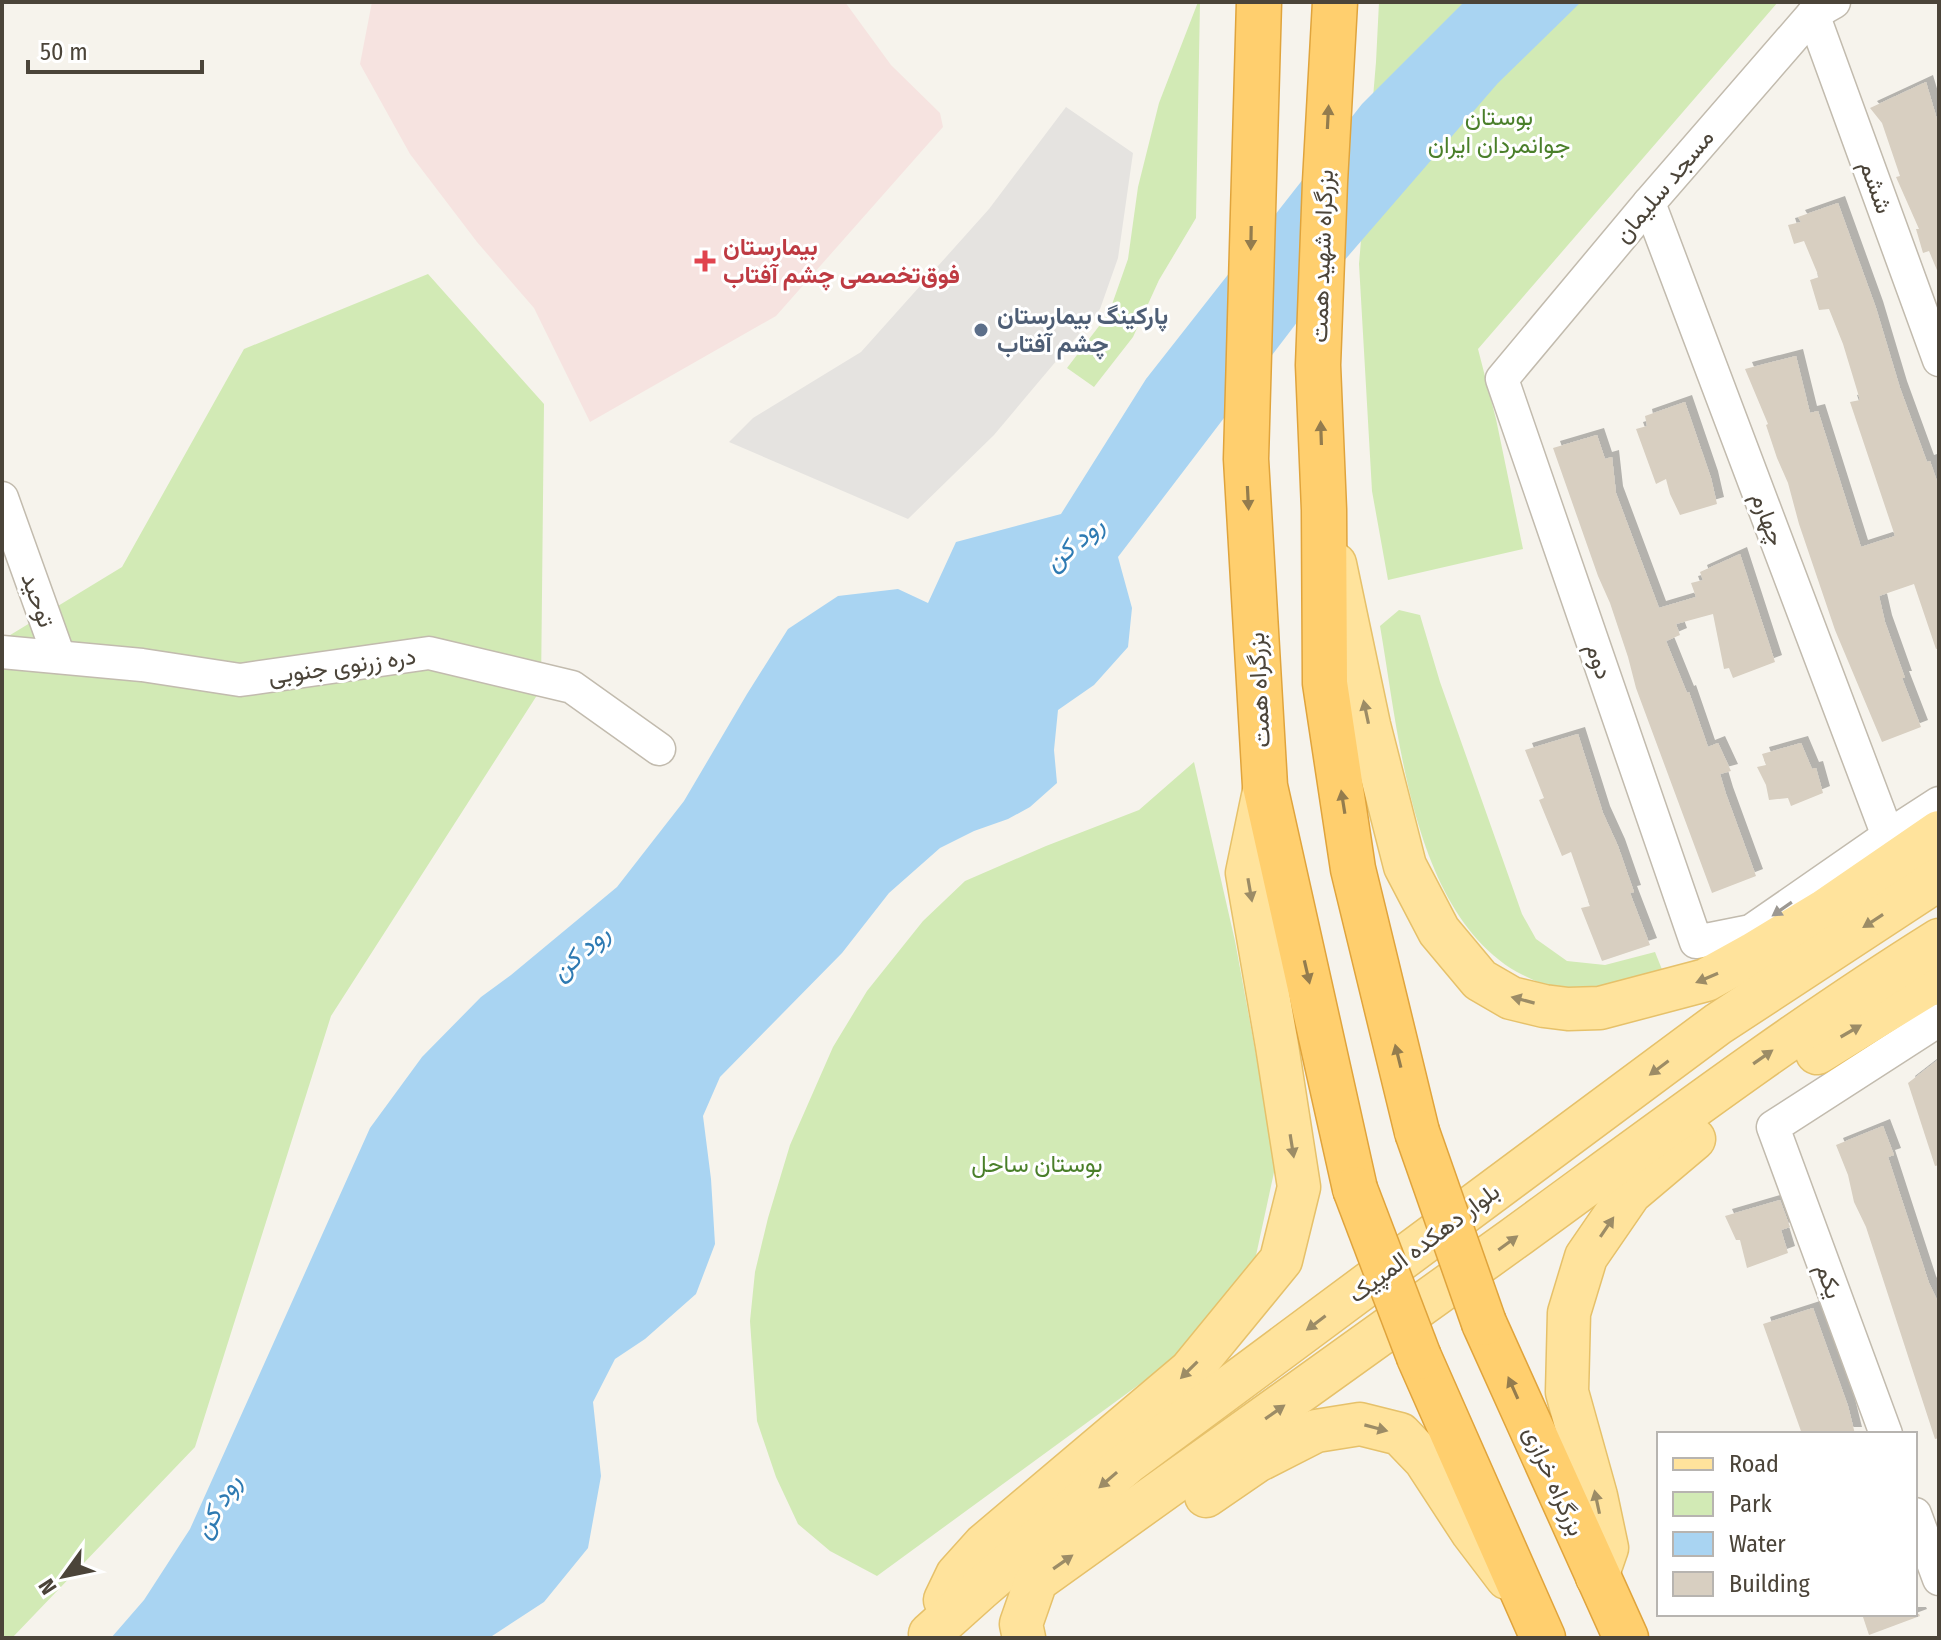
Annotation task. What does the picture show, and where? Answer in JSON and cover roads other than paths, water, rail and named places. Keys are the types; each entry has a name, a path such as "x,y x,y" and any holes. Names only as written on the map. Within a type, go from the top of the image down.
{"highway":[{"name":"بزرگراه همت","path":"1259,2 1246,459 1265,786 1355,1189 1419,1357 1535,1621"},
{"name":"بزرگراه شهید همت","path":"1324,510 1318,365 1335,2"},
{"name":"بزرگراه خرازی","path":"1324,510 1327,699 1353,869 1417,1132 1484,1323 1626,1638"}],"main road":[{"path":"1324,510 1369,725 1405,866 1439,931 1480,980 1511,998 1568,1009 1600,1008 1706,980 1824,911 1939,832"},
{"path":"928,1637 957,1575 984,1545 1190,1371 1281,1260 1299,1187 1247,873 1265,786"},
{"name":"بلوار دهکده المپیک","path":"928,1637 1127,1463 1718,1024 1939,879"},
{"name":"بلوار دهکده المپیک","path":"1022,1631 1036,1581 1342,1364 1756,1062 1939,940"},
{"path":"1597,1577 1607,1548 1567,1392 1569,1313 1586,1257 1630,1193 1690,1141 1833,1041 1939,978"},
{"path":"1022,1631 1257,1461 1316,1431 1360,1424 1400,1434 1425,1460 1535,1621"}],"street":[{"name":"مسجد سلیمان","path":"1502,379 1649,203 1823,8"},
{"name":"ششم","path":"1823,8 1939,360"},
{"name":"چهارم","path":"1649,203 1888,836"},
{"name":"دوم","path":"1502,379 1696,942 1751,931 1888,836"},
{"name":"توحید","path":"2,498 59,657"},
{"name":"دره زرنوی جنوبی","path":"2,652 142,665 240,680 429,653 572,687 659,749"},
{"path":"1888,836 1939,803"},
{"name":"یکم","path":"1885,1432 1773,1127 1939,1020"},
{"path":"1917,1519 1939,1579"}],"water":[{"name":"رود کن","path":"1464,2 1581,2 1498,83 1343,262 1118,557 1132,608 1128,647 1094,685 1058,710 1054,750 1057,783 1030,807 940,848 889,893 842,953 720,1077 703,1116 715,1244 696,1294 645,1339 615,1359 593,1402 601,1476 588,1548 544,1602 489,1638 111,1638 144,1600 190,1529 370,1128 422,1057 481,997 617,887 684,801 788,629 838,596 898,589 928,603 956,542 1061,514 1146,379 1362,104"}],"place":[{"name":"بیمارستان فوق‌تخصصی چشم آفتاب","path":"705,261"},
{"name":"پاركينگ بيمارستان چشم آفتاب","path":"981,330"}],"park label":[{"name":"بوستان جوانمردان ایران","path":"1499,131"},
{"name":"بوستان ساحل","path":"1037,1164"}]}
